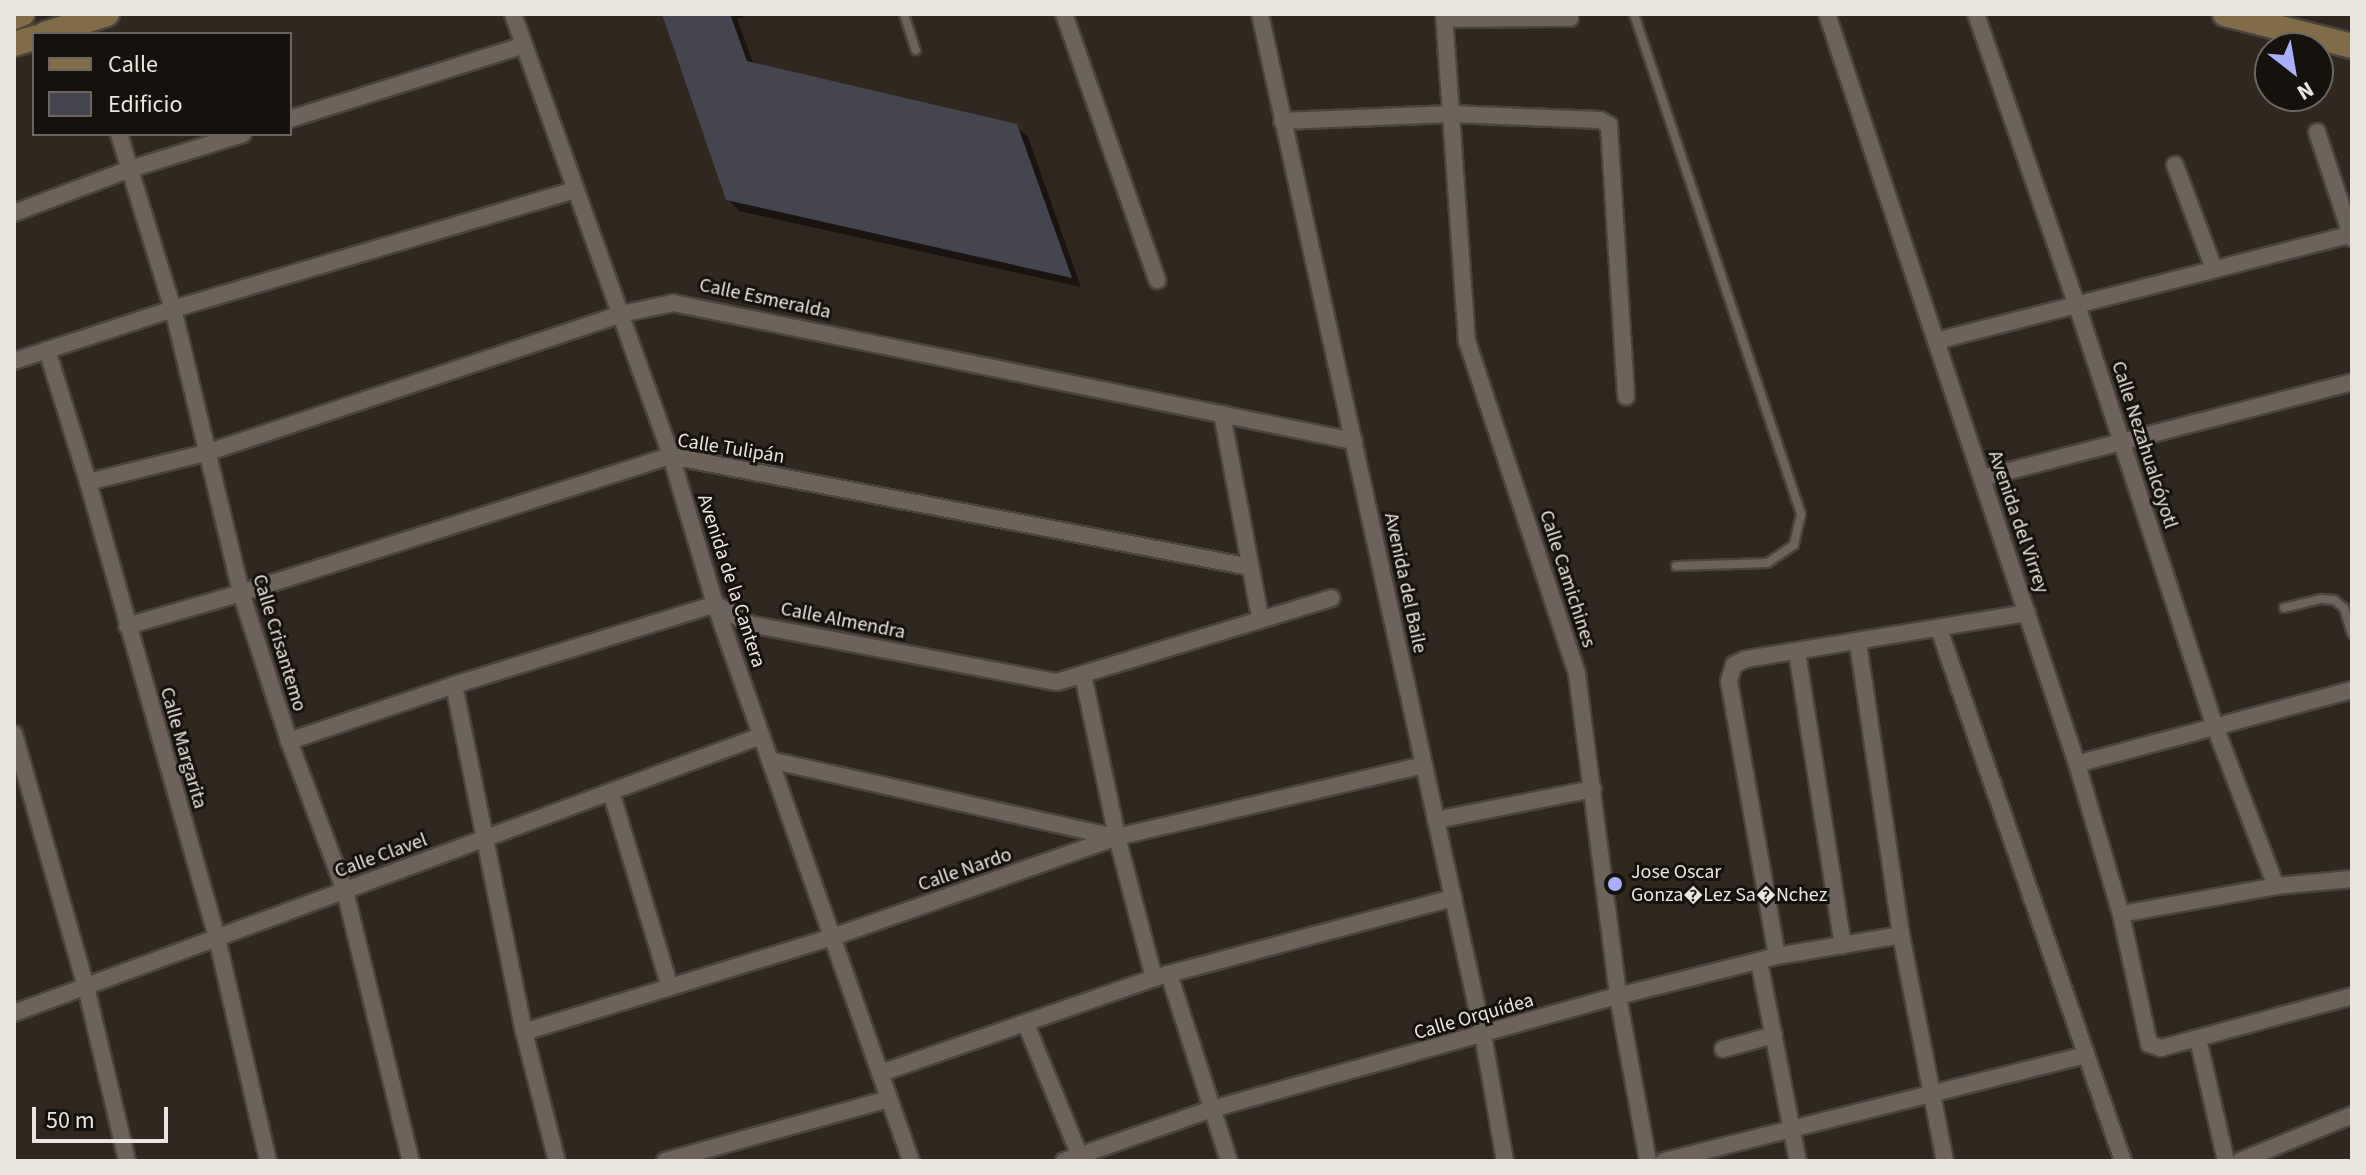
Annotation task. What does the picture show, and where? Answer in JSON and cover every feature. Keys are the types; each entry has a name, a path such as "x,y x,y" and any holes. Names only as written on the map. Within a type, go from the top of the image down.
{"street":[{"path":"14,17 22,14"},
{"path":"52,32 107,14"},
{"name":"Avenida de la Cantera","path":"513,14 671,456 715,604 911,1161"},
{"path":"1064,14 1157,280"},
{"name":"Avenida del Baile","path":"1260,14 1483,1035 1505,1161"},
{"name":"Avenida del Virrey","path":"1827,14 2077,764 2121,914 2146,1038 2153,1047 2198,1039"},
{"name":"Calle Nezahualcóyotl","path":"1976,14 2077,305 2214,724 2276,886"},
{"path":"2225,14 2352,46"},
{"path":"1444,17 1570,18"},
{"name":"Calle Camichines","path":"1444,17 1467,341 1577,674 1618,996 1648,1161"},
{"path":"292,118 524,45"},
{"path":"1282,121 1451,114 1600,120 1609,125 1626,396"},
{"path":"1936,341 2352,235 2317,132"},
{"name":"Calle Crisantemo","path":"120,136 173,309 241,593 289,741 345,891 411,1161"},
{"path":"14,213 130,169 237,136"},
{"path":"2175,165 2214,269"},
{"path":"14,361 173,309 576,190"},
{"name":"Calle Esmeralda","path":"88,482 209,452 621,314 673,303 686,303 1354,441"},
{"name":"Calle Margarita","path":"47,350 88,482 217,938 268,1161"},
{"path":"1982,478 2352,382"},
{"path":"1222,414 1260,617"},
{"name":"Calle Tulipán","path":"127,626 241,593 671,456 1250,567"},
{"name":"Calle Almendra","path":"715,604 742,621 764,627 1057,682 1260,617 1331,598"},
{"path":"289,741 454,685 715,604"},
{"path":"1777,956 1729,681 1734,665 1746,659 2027,613"},
{"path":"1939,629 2123,1161"},
{"path":"1858,643 1901,935 1945,1161"},
{"path":"1797,652 1843,945"},
{"path":"1083,675 1117,837 1162,976 1229,1161"},
{"path":"454,685 524,1032 557,1161"},
{"path":"2077,764 2214,724 2352,690"},
{"path":"14,734 86,987 127,1161"},
{"name":"Calle Clavel","path":"14,1013 761,736"},
{"path":"770,760 1117,837"},
{"name":"Calle Nardo","path":"524,1032 830,938 1117,837 1424,765"},
{"path":"1436,820 1593,789"},
{"path":"611,792 670,987"},
{"path":"2121,914 2276,886 2352,879"},
{"path":"881,1073 1162,976 1453,898"},
{"name":"Calle Orquídea","path":"1075,1159 1212,1109 1618,996 1777,956 1901,935"},
{"path":"1759,961 1798,1161"},
{"path":"2226,1161 2198,1039 2352,996"},
{"path":"1026,1024 1075,1159"},
{"path":"1723,1049 1774,1035"},
{"path":"1664,1161 2085,1055"},
{"path":"665,1161 889,1099"},
{"path":"2240,1161 2352,1115"}],"lane":[{"path":"904,14 916,50"},
{"path":"1634,14 1801,514 1794,545 1767,563 1676,566"},
{"path":"2284,608 2334,600 2344,608 2352,634"}],"building":[{"path":"662,14 730,14 747,61 1017,124 1072,278 726,200"}],"place":[{"name":"Jose Oscar Gonza�Lez Sa�Nchez","path":"1615,884"}]}
